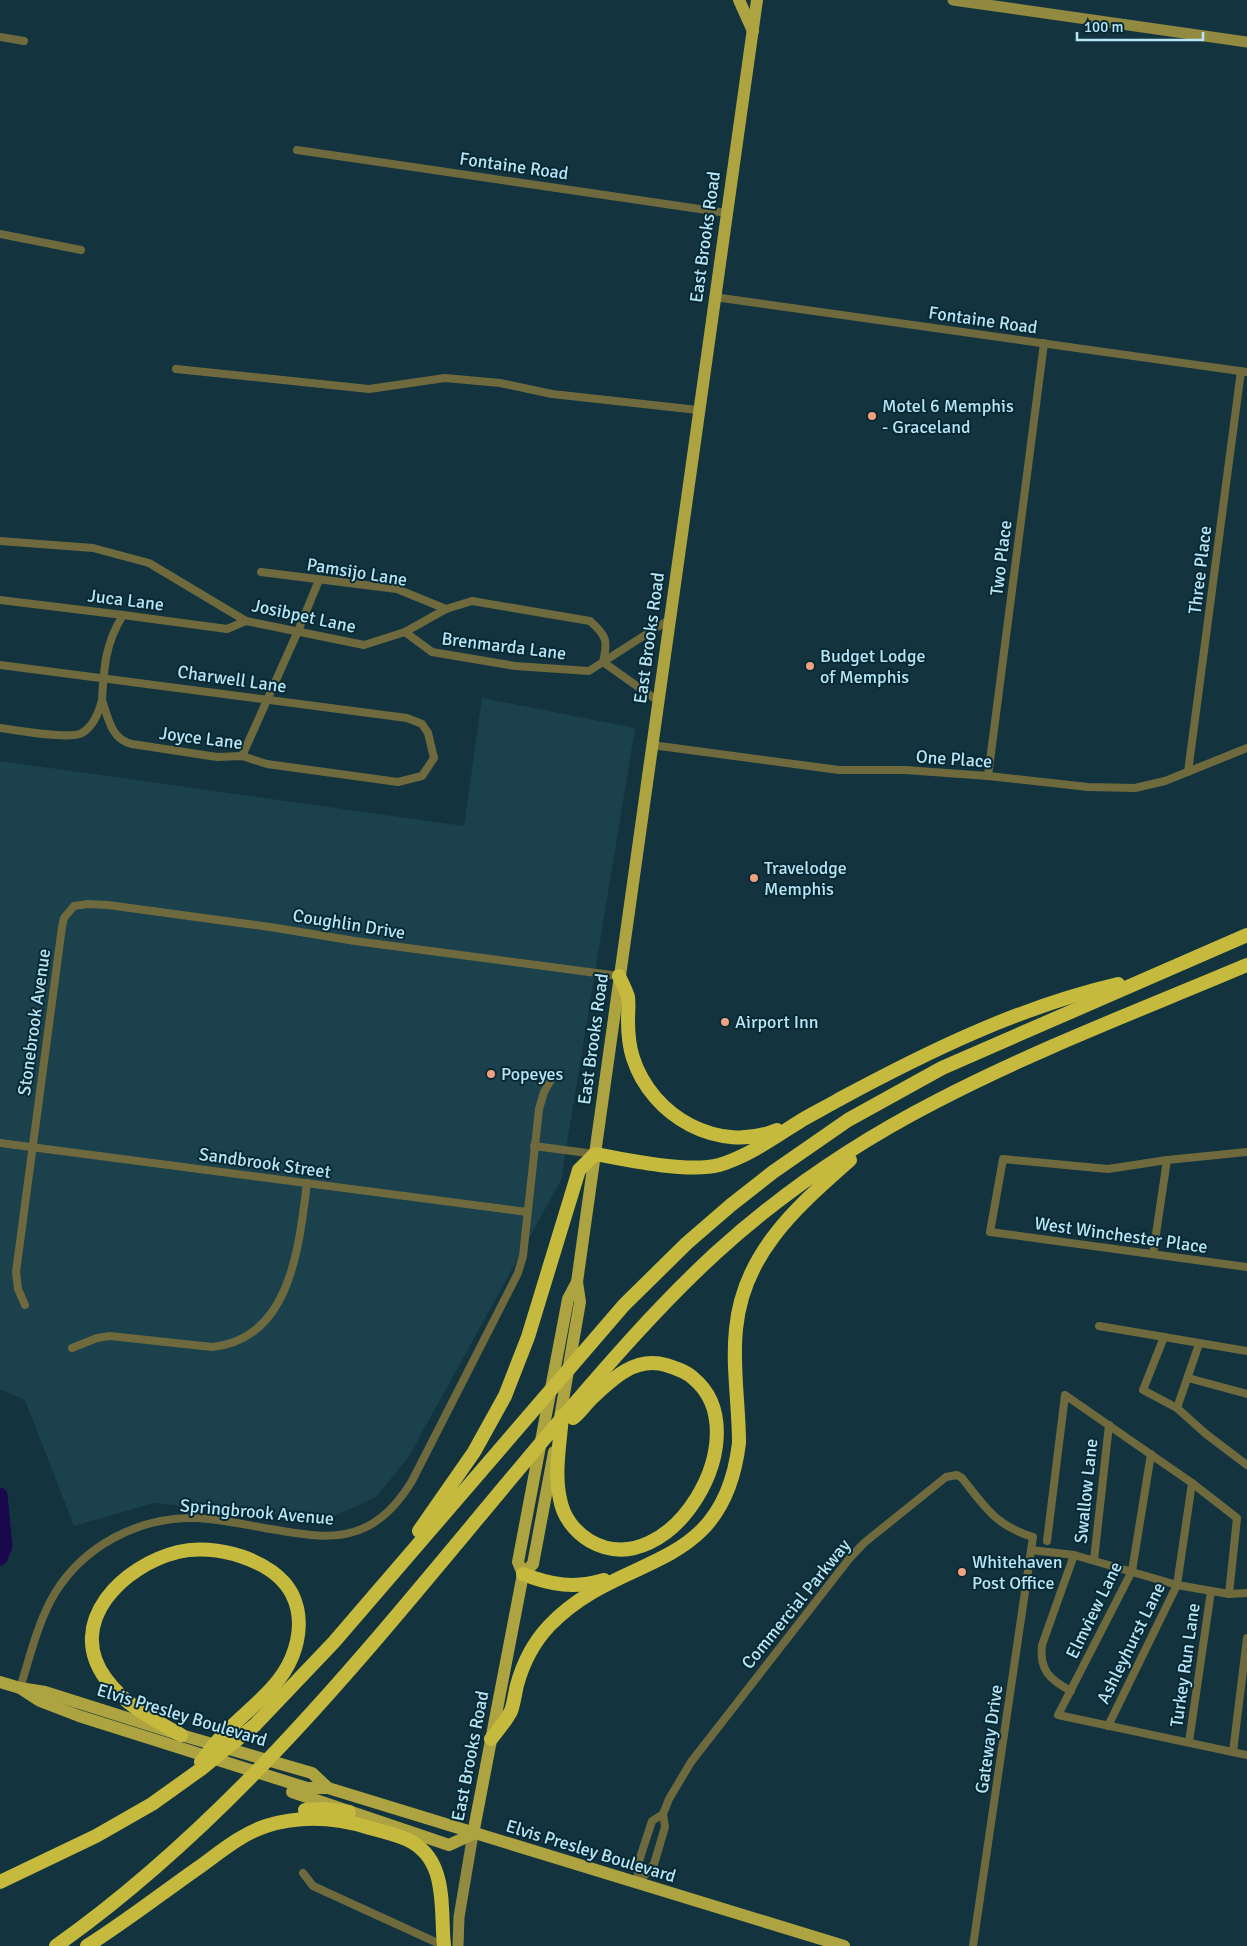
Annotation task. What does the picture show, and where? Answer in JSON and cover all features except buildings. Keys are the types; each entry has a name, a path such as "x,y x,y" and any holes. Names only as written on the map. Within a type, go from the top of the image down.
{"highway":[{"path":"0,1882 96,1836 152,1804 184,1782 255,1725 334,1642 603,1328 665,1263 730,1205 812,1144 848,1120 942,1068 1247,935"},
{"path":"56,1946 159,1865 229,1801 291,1737 356,1663 593,1382 645,1323 720,1250 798,1188 883,1131 978,1080 1247,965"},
{"path":"619,976 628,996 629,1043 633,1058 646,1086 670,1113 711,1134 738,1138 756,1137 771,1133 804,1119"},
{"path":"368,1603 474,1452 505,1396 528,1337 579,1170 595,1154 680,1166 718,1165 748,1153 804,1119 899,1067 955,1040 1075,994 1152,976"},
{"path":"491,1739 511,1710 519,1676 531,1651 549,1625 589,1594 673,1553 687,1544 714,1517 729,1488 737,1461 739,1443 736,1328 743,1292 760,1255 773,1235 792,1213 883,1131"},
{"path":"552,1430 575,1417 615,1377 640,1364 655,1362 681,1370 692,1376 708,1394 712,1406 716,1433 715,1452 704,1488 676,1524 654,1539 643,1544 619,1548 597,1545 576,1531 568,1521 562,1508 558,1482 563,1403"},
{"path":"181,1735 140,1711 114,1689 99,1668 94,1655 92,1636 93,1625 98,1611 111,1592 135,1571 149,1563 180,1551 213,1550 245,1558 274,1574 284,1582 292,1593 296,1604 299,1628 291,1658 281,1676 266,1694 224,1733 184,1782"},
{"path":"523,1574 549,1583 579,1586 639,1569"},
{"path":"87,1946 234,1843 280,1817 300,1811 324,1809 349,1812"},
{"path":"265,1826 306,1818 337,1820 400,1837 412,1843 426,1854 437,1873 444,1946"}],"main road":[{"path":"739,0 753,31"},
{"name":"East Brooks Road","path":"458,1946 461,1909 473,1834 523,1574 532,1564 580,1302 577,1282 757,0"},
{"path":"953,0 1247,42"},
{"name":"East Brooks Road","path":"523,1574 518,1562 568,1299 577,1282"},
{"name":"Elvis Presley Boulevard","path":"2,1682 20,1688 45,1692 181,1735 312,1773 328,1788"},
{"name":"Elvis Presley Boulevard","path":"20,1688 40,1701 79,1716 236,1766 307,1788 328,1788 473,1834 844,1946"},
{"path":"236,1766 269,1784 449,1845 473,1834"}],"street":[{"path":"0,37 24,41"},
{"name":"Fontaine Road","path":"297,150 727,213"},
{"path":"0,234 81,250"},
{"name":"Fontaine Road","path":"714,297 1244,372"},
{"name":"Two Place","path":"988,776 1044,343"},
{"path":"176,369 369,389 445,378 500,383 552,394 698,410"},
{"name":"Three Place","path":"1188,772 1244,372"},
{"name":"Josibpet Lane","path":"0,541 93,548 149,564 246,621 364,645 405,632 446,609 472,601 590,621 601,630 606,645 602,662"},
{"name":"Pamsijo Lane","path":"261,572 397,589 446,609"},
{"path":"242,756 298,632 319,580"},
{"name":"Juca Lane","path":"0,600 227,629 246,621"},
{"path":"0,728 65,736 79,735 87,730 93,723 102,700 110,639 123,615"},
{"path":"658,700 602,662 670,619"},
{"name":"Brenmarda Lane","path":"405,632 432,652 515,666 589,671 602,662"},
{"name":"Charwell Lane","path":"0,665 104,677 407,718 422,724 428,733 434,758"},
{"name":"Joyce Lane","path":"102,700 113,730 124,742 217,757 242,756 267,764 398,782 422,776 434,758"},
{"name":"One Place","path":"652,745 839,770 905,770 988,776 1088,788 1135,788 1165,781 1247,748"},
{"name":"Coughlin Drive","path":"74,906 88,904 108,905 270,927 355,941 619,976"},
{"name":"Stonebrook Avenue","path":"25,1305 18,1289 16,1272 62,927 64,918 74,906"},
{"name":"Springbrook Avenue","path":"20,1688 43,1617 61,1584 89,1554 125,1532 165,1520 194,1518 305,1534 336,1535 353,1532 369,1525 393,1507 412,1481 513,1285 522,1256 541,1101 552,1078"},
{"name":"Sandbrook Street","path":"0,1142 527,1212"},
{"path":"534,1146 595,1154"},
{"path":"1153,1254 1166,1160 1247,1152"},
{"name":"West Winchester Place","path":"1166,1160 1108,1169 1003,1159 990,1232 1247,1268"},
{"path":"72,1348 106,1336 212,1348 226,1346 258,1329 267,1318 288,1282 300,1243 307,1183"},
{"path":"1099,1326 1247,1351"},
{"path":"1164,1337 1143,1390 1177,1408 1206,1434 1247,1464"},
{"path":"1177,1408 1199,1344"},
{"path":"1188,1378 1247,1394"},
{"path":"1047,1541 1065,1396 1151,1454 1238,1518 1229,1594"},
{"name":"Swallow Lane","path":"1094,1560 1109,1425"},
{"name":"Elmview Lane","path":"1108,1726 1058,1715 1132,1571 1151,1454"},
{"name":"Commercial Parkway","path":"638,1883 654,1864 666,1827 663,1814 669,1799 691,1762 849,1559 864,1543 946,1476 954,1475 960,1476 989,1511 1004,1525 1033,1537"},
{"name":"Ashleyhurst Lane","path":"1108,1726 1177,1585 1192,1483"},
{"name":"Gateway Drive","path":"973,1946 1033,1537"},
{"path":"1031,1550 1074,1555 1177,1585 1229,1594 1247,1593"},
{"name":"Swallow Lane","path":"1071,1691 1055,1683 1048,1676 1041,1654 1042,1645 1074,1555"},
{"name":"Turkey Run Lane","path":"1189,1742 1211,1591"},
{"path":"1233,1752 1247,1638"},
{"path":"1108,1726 1247,1755"},
{"name":"Commercial Parkway","path":"638,1883 638,1864 652,1821 663,1814"},
{"path":"303,1874 313,1886 444,1946"}],"shaded area":[{"path":"482,698 635,728 561,1180 408,1458 376,1497 328,1519 154,1503 74,1526 25,1400 0,1389 0,761 464,826"}],"waterway":[{"path":"0,1495 5,1546 0,1558"}],"place":[{"name":"Motel 6 Memphis - Graceland","path":"872,416"},
{"name":"Budget Lodge of Memphis","path":"810,666"},
{"name":"Travelodge Memphis","path":"754,878"},
{"name":"Airport Inn","path":"725,1022"},
{"name":"Popeyes","path":"491,1074"},
{"name":"Whitehaven Post Office","path":"962,1572"}]}
